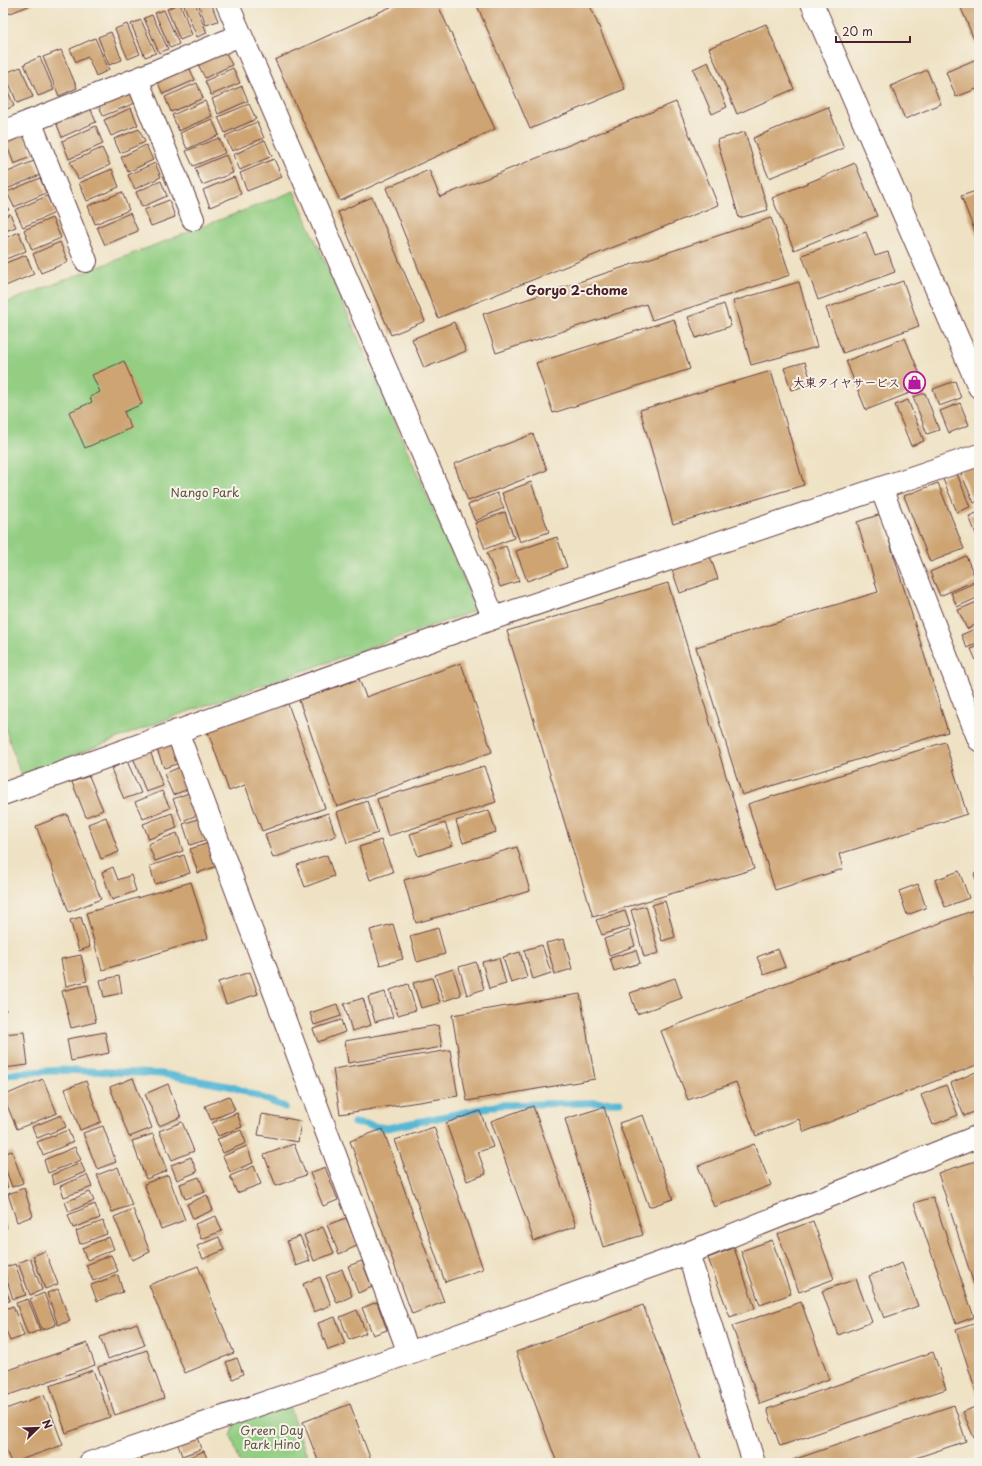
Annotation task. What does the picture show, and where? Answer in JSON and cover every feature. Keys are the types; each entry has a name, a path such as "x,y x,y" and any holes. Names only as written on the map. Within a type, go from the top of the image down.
{"street":[{"path":"227,3 338,255 494,618"},
{"path":"812,3 979,387"},
{"path":"3,132 137,80 240,35"},
{"path":"137,80 193,219"},
{"path":"30,121 86,261"},
{"path":"3,794 177,730 494,618 979,455"},
{"path":"881,488 979,740"},
{"path":"177,730 409,1353"},
{"path":"90,1463 409,1353 688,1252 979,1136"},
{"path":"688,1252 754,1463"}],"green space":[{"name":"Nango Park","path":"294,191 477,610 175,716 21,776 3,721 3,304"},
{"name":"Green Day Park Hino","path":"288,1404 310,1463 240,1463 231,1436 237,1420"}],"building":[{"path":"3,3 36,3 3,16"},
{"path":"180,3 192,35 180,40 167,9"},
{"path":"183,3 195,3 207,33 197,37"},
{"path":"198,3 211,3 218,21 206,25"},
{"path":"399,3 437,3 495,129 340,201 275,60"},
{"path":"476,3 589,3 625,89 530,129"},
{"path":"959,3 979,3 979,46 977,47"},
{"path":"164,10 179,44 170,48 155,13"},
{"path":"152,15 168,49 159,53 144,18"},
{"path":"141,20 156,53 145,57 131,24"},
{"path":"127,24 140,54 128,59 115,29"},
{"path":"766,24 794,89 737,114 709,48"},
{"path":"111,32 122,60 109,65 98,37"},
{"path":"95,38 109,70 96,76 88,57 76,62 70,49"},
{"path":"224,49 232,65 205,78 197,62"},
{"path":"61,50 77,88 59,96 43,57"},
{"path":"40,57 54,90 38,96 24,64"},
{"path":"979,58 979,88 956,97 946,72"},
{"path":"708,62 727,107 712,114 693,69"},
{"path":"188,65 195,80 163,94 156,79"},
{"path":"21,67 33,97 17,103 5,73"},
{"path":"233,68 240,83 211,95 205,81"},
{"path":"927,70 941,104 905,119 891,86"},
{"path":"3,79 14,106 3,111"},
{"path":"197,83 203,98 171,112 165,97"},
{"path":"242,86 248,101 218,114 212,99"},
{"path":"130,89 135,103 103,116 98,103"},
{"path":"205,101 212,116 179,131 172,115"},
{"path":"676,102 718,205 438,318 386,188 429,170 440,197"},
{"path":"249,104 256,119 225,133 218,117"},
{"path":"89,105 96,122 62,137 55,120"},
{"path":"828,107 844,148 769,178 753,138"},
{"path":"131,108 138,125 111,136 104,120"},
{"path":"212,119 219,135 187,149 180,133"},
{"path":"257,122 264,138 232,151 225,136"},
{"path":"96,126 103,144 69,159 62,141"},
{"path":"139,129 145,142 120,153 114,139"},
{"path":"745,132 768,210 739,218 717,140"},
{"path":"24,133 33,156 14,164 5,141"},
{"path":"219,138 225,153 193,166 186,151"},
{"path":"265,140 272,156 240,170 233,155"},
{"path":"146,145 153,160 128,172 121,157"},
{"path":"102,148 110,165 78,179 70,162"},
{"path":"3,154 8,166 3,168"},
{"path":"226,155 233,173 202,185 195,168"},
{"path":"274,159 282,177 247,191 240,173"},
{"path":"34,161 40,175 7,189 3,180 3,174"},
{"path":"155,163 161,177 135,189 128,175"},
{"path":"855,163 877,216 794,250 772,198"},
{"path":"112,169 119,187 87,201 79,183"},
{"path":"234,177 241,194 210,207 203,190"},
{"path":"40,178 46,193 14,207 7,192"},
{"path":"161,181 167,196 142,207 136,192"},
{"path":"979,190 979,236 977,237 961,196"},
{"path":"122,192 129,210 95,224 88,206"},
{"path":"47,196 55,213 23,227 15,210"},
{"path":"3,197 9,210 3,212"},
{"path":"372,197 425,321 391,335 338,212"},
{"path":"169,200 175,217 151,226 144,210"},
{"path":"130,213 138,231 105,245 97,227"},
{"path":"10,214 16,227 3,232 3,217"},
{"path":"52,218 61,238 32,250 24,230"},
{"path":"771,218 790,275 652,320 646,304 496,353 483,314"},
{"path":"19,232 26,251 3,260 3,239"},
{"path":"866,232 875,256 888,252 895,272 818,300 802,255"},
{"path":"60,242 68,262 41,273 33,254"},
{"path":"26,255 34,274 3,287 3,264"},
{"path":"903,281 919,326 843,353 826,308"},
{"path":"799,282 817,347 751,365 733,301"},
{"path":"724,304 731,326 696,338 688,317"},
{"path":"674,319 690,369 553,413 536,363"},
{"path":"454,322 466,351 424,368 412,339"},
{"path":"905,338 925,387 866,410 846,361"},
{"path":"124,361 142,404 124,412 131,428 85,448 69,412 92,402 90,397 100,392 92,375"},
{"path":"805,362 812,384 791,390 784,368"},
{"path":"771,371 804,485 673,524 640,410"},
{"path":"955,381 961,398 939,406 933,389"},
{"path":"925,393 939,430 927,434 913,397"},
{"path":"908,400 924,441 911,446 895,405"},
{"path":"960,403 969,425 949,433 940,411"},
{"path":"533,434 547,470 468,501 454,464"},
{"path":"979,463 979,501 974,503 960,471"},
{"path":"956,471 970,507 957,512 942,477"},
{"path":"531,482 549,532 520,542 502,493"},
{"path":"938,483 964,549 930,562 904,496"},
{"path":"497,493 504,508 475,521 468,505"},
{"path":"505,512 514,538 485,549 475,523"},
{"path":"979,512 979,542 969,516"},
{"path":"881,514 948,732 742,795 696,647 878,592 857,522"},
{"path":"557,537 567,567 527,581 516,551"},
{"path":"506,546 519,581 500,587 487,553"},
{"path":"710,556 718,579 680,593 672,570"},
{"path":"966,556 976,580 940,596 930,572"},
{"path":"979,581 979,597 957,607 951,593"},
{"path":"668,583 754,869 593,917 507,631"},
{"path":"979,601 979,623 967,629 958,610"},
{"path":"979,627 979,642 967,648 961,635"},
{"path":"979,646 979,667 971,649"},
{"path":"461,663 492,752 337,807 299,700 359,679 366,697"},
{"path":"287,701 325,808 262,831 245,785 229,791 207,729"},
{"path":"172,741 180,763 164,768 156,747"},
{"path":"945,742 967,814 839,854 843,869 775,890 748,804"},
{"path":"150,751 163,786 146,792 133,757"},
{"path":"127,761 141,793 124,799 111,769"},
{"path":"182,766 191,788 173,795 164,774"},
{"path":"484,766 496,802 388,836 377,799"},
{"path":"89,776 103,810 86,817 72,782"},
{"path":"162,791 170,808 143,819 135,802"},
{"path":"191,792 200,814 182,821 173,799"},
{"path":"367,801 378,833 347,843 337,812"},
{"path":"489,810 496,832 463,843 456,821"},
{"path":"172,813 177,828 149,839 143,824"},
{"path":"328,813 336,836 273,858 265,834"},
{"path":"67,814 101,899 69,912 36,826"},
{"path":"106,817 119,852 101,859 88,824"},
{"path":"200,818 208,839 190,845 183,824"},
{"path":"445,823 453,845 418,856 410,834"},
{"path":"177,833 183,851 155,861 148,844"},
{"path":"381,840 393,872 370,880 359,847"},
{"path":"209,843 217,866 198,873 190,849"},
{"path":"517,847 530,891 416,923 404,880"},
{"path":"184,855 190,873 155,884 150,866"},
{"path":"327,855 334,876 305,887 297,865"},
{"path":"113,867 118,880 131,875 136,891 112,900 102,872"},
{"path":"959,871 969,898 945,907 935,880"},
{"path":"979,872 979,888 974,874"},
{"path":"191,882 208,938 102,970 86,913"},
{"path":"918,884 926,908 907,915 899,891"},
{"path":"665,901 675,937 662,941 652,905"},
{"path":"646,906 659,953 644,957 631,910"},
{"path":"979,908 979,1064 804,1132 799,1119 756,1136 736,1082 688,1100 661,1031"},
{"path":"625,911 630,926 602,935 596,920"},
{"path":"81,917 90,947 79,951 70,920"},
{"path":"393,924 403,959 380,965 370,930"},
{"path":"438,928 445,954 417,962 410,936"},
{"path":"630,930 635,946 609,955 604,939"},
{"path":"564,939 572,969 555,974 546,943"},
{"path":"542,945 551,973 533,979 524,950"},
{"path":"778,949 785,967 764,975 757,957"},
{"path":"636,950 640,963 614,971 610,958"},
{"path":"520,952 527,978 511,983 503,957"},
{"path":"81,955 87,981 66,986 61,959"},
{"path":"499,958 506,984 489,989 482,962"},
{"path":"476,962 484,989 467,995 459,967"},
{"path":"453,969 461,995 444,1001 435,975"},
{"path":"250,972 258,994 226,1004 218,982"},
{"path":"119,976 122,993 104,997 100,980"},
{"path":"432,978 440,1003 421,1008 413,983"},
{"path":"675,978 682,998 637,1014 630,993"},
{"path":"408,984 416,1010 398,1015 390,990"},
{"path":"88,985 96,1022 71,1028 62,991"},
{"path":"385,992 393,1017 375,1022 368,997"},
{"path":"3,994 6,1011 3,1011"},
{"path":"580,994 595,1079 467,1101 452,1015"},
{"path":"363,998 371,1025 352,1031 344,1004"},
{"path":"337,1004 341,1016 314,1025 310,1013"},
{"path":"341,1020 345,1032 318,1042 313,1029"},
{"path":"438,1025 442,1047 348,1063 345,1041"},
{"path":"24,1032 28,1065 4,1068 3,1034"},
{"path":"105,1032 109,1053 71,1061 67,1039"},
{"path":"450,1050 458,1096 340,1114 333,1069"},
{"path":"978,1071 979,1110 964,1116 951,1083"},
{"path":"133,1078 152,1128 129,1137 110,1087"},
{"path":"43,1079 57,1113 17,1129 3,1096"},
{"path":"86,1081 101,1122 80,1130 65,1089"},
{"path":"168,1084 181,1117 159,1126 145,1094"},
{"path":"946,1085 958,1115 933,1125 921,1095"},
{"path":"229,1096 235,1110 211,1120 205,1106"},
{"path":"533,1106 576,1226 534,1241 491,1121"},
{"path":"604,1107 643,1235 603,1247 565,1119"},
{"path":"480,1111 493,1147 478,1152 486,1174 467,1181 446,1123"},
{"path":"237,1113 242,1127 218,1136 212,1123"},
{"path":"262,1114 301,1121 298,1142 258,1135"},
{"path":"61,1115 66,1127 37,1138 32,1127"},
{"path":"643,1115 673,1199 649,1207 619,1123"},
{"path":"182,1122 194,1151 172,1160 159,1131"},
{"path":"103,1126 116,1162 97,1169 83,1133"},
{"path":"434,1127 483,1269 445,1282 395,1140"},
{"path":"383,1129 444,1302 412,1314 350,1141"},
{"path":"68,1130 73,1142 43,1155 37,1142"},
{"path":"241,1130 246,1143 223,1153 217,1139"},
{"path":"153,1134 167,1171 146,1179 132,1141"},
{"path":"294,1144 306,1175 276,1186 264,1155"},
{"path":"754,1144 771,1185 714,1207 698,1166"},
{"path":"247,1146 253,1163 230,1172 223,1156"},
{"path":"75,1147 81,1160 48,1173 44,1160"},
{"path":"12,1151 23,1183 12,1187 3,1162 3,1154"},
{"path":"191,1157 197,1172 177,1180 171,1165"},
{"path":"979,1160 979,1300 938,1173"},
{"path":"81,1163 85,1172 54,1185 51,1175"},
{"path":"254,1166 261,1184 237,1193 230,1176"},
{"path":"118,1167 132,1205 112,1212 97,1175"},
{"path":"325,1167 338,1200 323,1206 310,1173"},
{"path":"3,1174 8,1187 3,1189"},
{"path":"87,1175 92,1187 64,1197 60,1186"},
{"path":"168,1175 185,1220 161,1229 144,1184"},
{"path":"199,1177 205,1192 185,1199 180,1184"},
{"path":"24,1188 33,1216 17,1222 8,1194"},
{"path":"90,1192 94,1201 69,1212 65,1202"},
{"path":"207,1195 213,1210 193,1219 187,1204"},
{"path":"933,1197 974,1317 956,1324 914,1203"},
{"path":"95,1204 100,1218 73,1228 68,1215"},
{"path":"133,1209 150,1252 132,1260 114,1217"},
{"path":"216,1216 222,1231 201,1239 195,1224"},
{"path":"3,1217 7,1228 3,1229"},
{"path":"346,1218 357,1246 339,1254 327,1225"},
{"path":"103,1221 107,1234 80,1244 76,1231"},
{"path":"813,1221 834,1279 799,1292 778,1234"},
{"path":"323,1227 334,1253 314,1261 304,1235"},
{"path":"300,1236 310,1261 296,1266 287,1241"},
{"path":"109,1237 114,1249 87,1260 82,1248"},
{"path":"219,1237 224,1250 203,1259 197,1246"},
{"path":"772,1240 791,1294 760,1305 741,1251"},
{"path":"734,1248 755,1308 730,1317 708,1258"},
{"path":"45,1251 58,1284 45,1289 33,1256"},
{"path":"111,1255 118,1271 93,1281 86,1265"},
{"path":"30,1258 42,1290 30,1295 18,1263"},
{"path":"362,1261 372,1287 358,1293 348,1266"},
{"path":"902,1263 918,1306 884,1318 869,1276"},
{"path":"15,1264 26,1295 13,1299 3,1268"},
{"path":"198,1266 234,1353 185,1373 149,1285"},
{"path":"342,1269 352,1296 337,1303 326,1276"},
{"path":"118,1275 123,1292 97,1301 91,1285"},
{"path":"320,1277 331,1305 314,1312 303,1284"},
{"path":"856,1279 872,1322 838,1335 822,1291"},
{"path":"3,1282 10,1301 3,1303"},
{"path":"58,1289 70,1321 58,1325 47,1293"},
{"path":"44,1293 56,1325 42,1330 30,1299"},
{"path":"28,1299 40,1330 28,1335 16,1303"},
{"path":"377,1302 387,1330 373,1335 362,1308"},
{"path":"801,1302 829,1379 760,1404 732,1326"},
{"path":"643,1305 702,1463 557,1463 516,1352"},
{"path":"13,1306 24,1336 10,1341 3,1323 3,1310"},
{"path":"357,1310 366,1333 349,1340 340,1317"},
{"path":"335,1317 345,1344 328,1350 318,1323"},
{"path":"137,1323 145,1345 108,1359 100,1337"},
{"path":"976,1323 979,1332 979,1400 956,1330"},
{"path":"87,1343 95,1365 3,1397 3,1372"},
{"path":"147,1350 164,1398 115,1415 98,1367"},
{"path":"933,1352 946,1389 780,1446 767,1409"},
{"path":"237,1358 243,1374 233,1379 226,1362"},
{"path":"93,1370 110,1417 66,1433 50,1386"},
{"path":"44,1395 63,1445 11,1463 3,1442 3,1410"},
{"path":"350,1404 372,1463 319,1463 303,1422"},
{"path":"954,1405 966,1441 901,1463 784,1463"},
{"path":"975,1407 979,1418 979,1436 974,1438 963,1412"},
{"path":"195,1431 201,1449 182,1456 176,1439"},
{"path":"139,1451 143,1463 124,1463"},
{"path":"204,1451 209,1463 186,1463 185,1459"}],"waterway":[{"path":"3,1076 18,1073 62,1070 163,1074 233,1087 285,1107"},
{"path":"354,1123 387,1128 500,1105 620,1102"}],"place":[{"name":"大東タイヤサービス","path":"915,382"}],"district":[{"name":"Goryo 2-chome","path":"577,289"}]}
